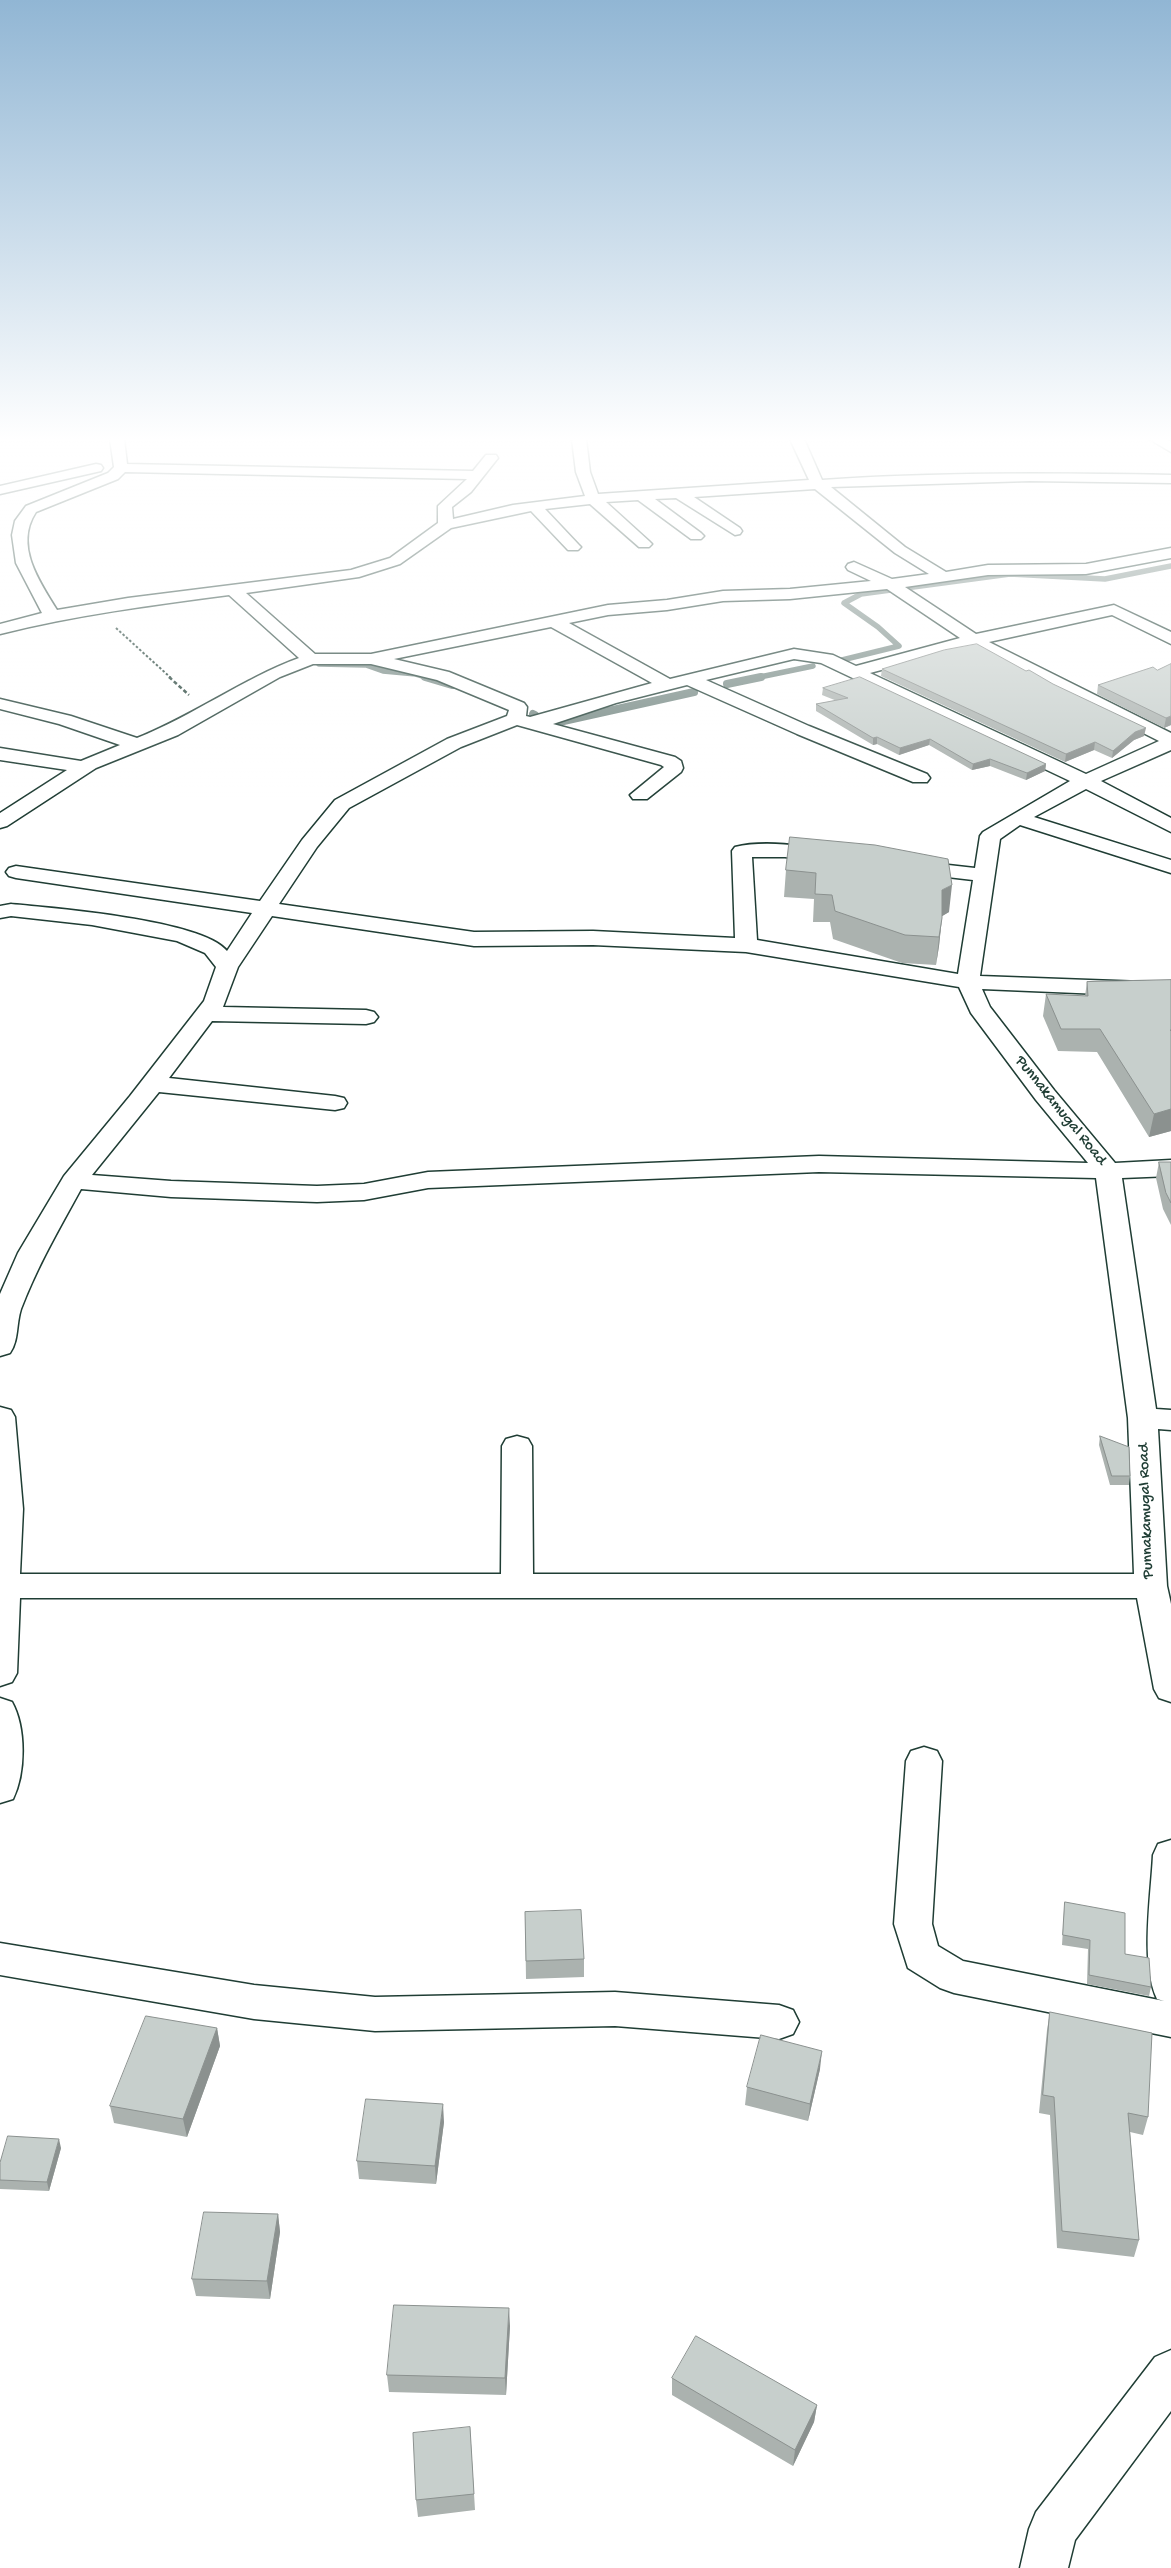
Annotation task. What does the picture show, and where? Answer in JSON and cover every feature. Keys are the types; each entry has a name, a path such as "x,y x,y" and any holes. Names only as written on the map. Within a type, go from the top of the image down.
{"street":[{"path":"25,559 28,573 52,616"},
{"path":"0,629 52,616 95,609 353,574 397,559"},
{"path":"915,559 944,576"},
{"path":"371,660 608,610 667,605 723,596 790,594 890,584 988,570 1086,569 1144,559"},
{"path":"854,567 890,584 972,640 1171,742"},
{"path":"233,590 312,659"},
{"path":"853,672 972,640 1114,610 1171,639"},
{"path":"553,621 667,684"},
{"path":"0,1347 6,1312 31,1253 73,1181 153,1084 215,1002 227,967 309,844 342,804 454,743 522,721 543,721 610,699 689,678 794,654 810,655 827,660 1087,782 1171,826"},
{"path":"4,816 84,767 172,731 274,673 312,659 371,660 443,676 518,707 522,721"},
{"path":"689,678 803,730 920,778"},
{"path":"0,704 65,720 138,745"},
{"path":"522,721 668,760 674,765 674,768 666,775 640,794"},
{"path":"968,982 990,836 1018,818 1114,766 1171,742"},
{"path":"0,754 84,767"},
{"path":"1018,818 1171,867"},
{"path":"746,945 742,851 785,851 845,859"},
{"path":"894,865 983,876"},
{"path":"16,872 474,939 593,938 746,945 968,982 1171,990"},
{"path":"0,912 11,910 92,919 183,936 213,948 227,967"},
{"name":"Punnakamugal Road","path":"968,982 979,1008 1045,1095 1108,1171 1115,1231 1157,1419 1150,1586 1171,1689"},
{"path":"206,1014 366,1017"},
{"path":"153,1084 335,1104"},
{"path":"73,1181 201,1191 317,1194 364,1192 428,1180 819,1164 1108,1171 1171,1168"},
{"path":"0,1417 7,1509 0,1673"},
{"path":"517,1586 518,1446"},
{"path":"4,1586 1150,1586"},
{"path":"0,1711 6,1766 0,1789"},
{"path":"924,1761 912,1924 922,1956 954,1976 1171,2020"},
{"path":"1171,1855 1167,1956 1171,1987"},
{"path":"0,1959 254,2002 375,2014 615,2009 779,2022"},
{"path":"1044,2568 1053,2529 1171,2373"}],"path":[{"path":"95,609 206,710"}],"building":[{"path":"977,644 1026,671 1029,670 1053,684 1146,728 1135,732 1113,751 1095,742 1066,754 882,669 944,650"},
{"path":"1171,664 1171,716 1166,718 1098,685 1153,667 1157,670"},
{"path":"860,677 1046,764 1027,773 990,759 973,764 930,739 900,748 877,737 873,738 816,704 848,698 823,688"},
{"path":"790,837 875,845 948,859 952,885 942,890 942,918 939,937 905,935 835,911 832,895 815,894 816,873 786,870"},
{"path":"1171,980 1171,1109 1154,1114 1100,1029 1061,1029 1046,994 1088,996 1087,982"},
{"path":"1159,1162 1171,1162 1171,1203 1166,1193"},
{"path":"1100,1436 1129,1447 1130,1476 1112,1476"},
{"path":"1065,1902 1125,1913 1125,1954 1149,1958 1151,1987 1089,1975 1090,1940 1063,1935"},
{"path":"581,1910 584,1959 526,1961 525,1912"},
{"path":"1050,2012 1152,2033 1148,2117 1128,2113 1139,2240 1062,2231 1054,2097 1043,2095"},
{"path":"146,2016 217,2028 183,2119 110,2106"},
{"path":"761,2035 822,2051 810,2104 747,2087"},
{"path":"366,2099 443,2104 435,2166 357,2161"},
{"path":"8,2136 59,2139 47,2182 0,2180 0,2163"},
{"path":"204,2212 278,2214 267,2281 192,2279"},
{"path":"394,2305 509,2308 505,2378 387,2375"},
{"path":"696,2336 817,2405 795,2450 672,2378"},
{"path":"470,2427 474,2494 416,2500 413,2433"}],"waterway":[{"path":"842,660 899,646 878,627 844,603 861,594 1010,574 1105,579 1171,566"},
{"path":"319,664 366,665 383,671 416,674 429,678"},
{"path":"755,678 813,666"},
{"path":"425,677 452,685"},
{"path":"727,684 761,677"},
{"path":"559,722 694,692"}]}
